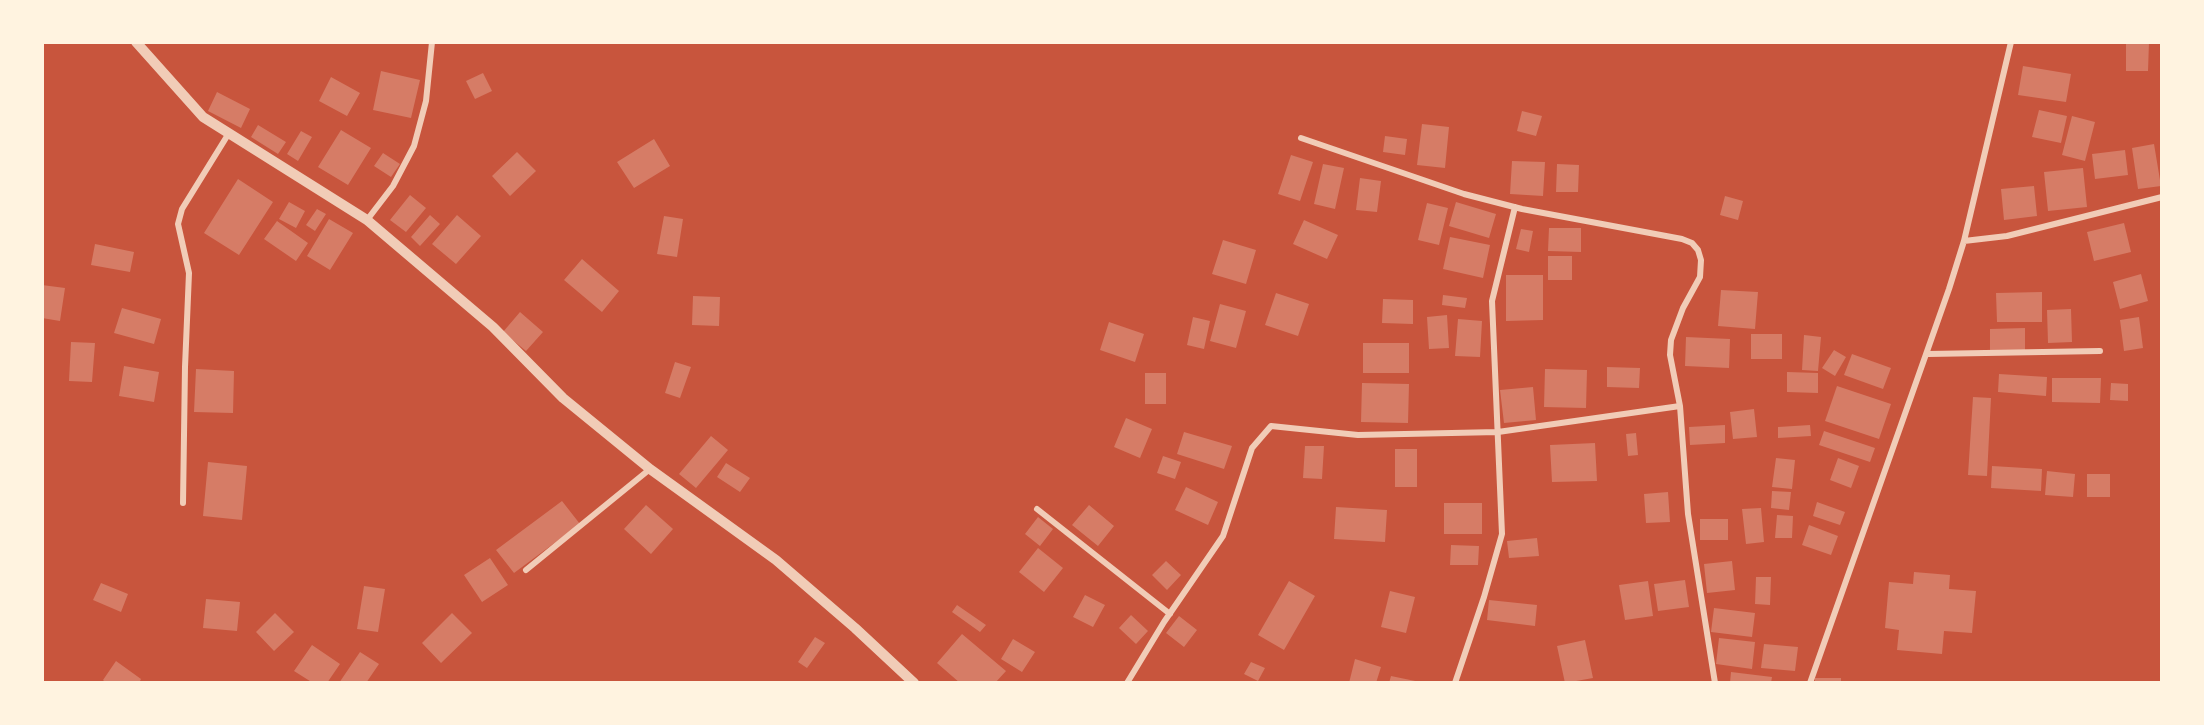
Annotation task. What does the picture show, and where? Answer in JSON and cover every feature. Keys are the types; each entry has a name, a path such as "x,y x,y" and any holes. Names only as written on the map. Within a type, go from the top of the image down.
{"street":[{"path":"136,42 203,117 367,220 493,327 563,398 650,469 776,560 855,628 914,683"},
{"path":"367,220 393,186 414,146 426,101 432,42"},
{"path":"1810,683 1928,354 1964,241 2011,42"},
{"path":"183,503 189,273 178,224 182,209 229,133"},
{"path":"1301,138 1464,194 1515,207 1682,239 1692,243 1698,250 1701,260 1700,277 1683,308 1671,340 1670,355 1680,406 1688,514 1715,683"},
{"path":"1964,241 2007,236 2162,197"},
{"path":"1455,683 1502,534 1492,301 1515,207"},
{"path":"1928,354 2100,351"},
{"path":"1127,683 1223,536 1252,448 1271,426 1358,435 1498,432 1680,406"},
{"path":"526,570 650,469"},
{"path":"1037,509 1170,614"}],"building":[{"path":"2126,42 2149,42 2148,71 2126,71"},
{"path":"2023,66 2071,74 2066,102 2018,95"},
{"path":"381,71 420,80 411,118 373,110"},
{"path":"483,73 492,91 475,99 466,81"},
{"path":"331,77 360,93 347,116 319,101"},
{"path":"217,92 250,109 241,128 208,111"},
{"path":"2039,110 2067,116 2061,143 2032,137"},
{"path":"1522,111 1542,116 1536,136 1517,131"},
{"path":"2072,116 2095,122 2085,161 2062,155"},
{"path":"1422,124 1449,127 1445,168 1417,165"},
{"path":"258,125 286,142 278,154 251,137"},
{"path":"341,130 371,148 348,185 318,167"},
{"path":"301,131 312,137 298,161 287,154"},
{"path":"1385,136 1407,139 1405,155 1383,152"},
{"path":"654,139 670,166 634,188 617,162"},
{"path":"2154,144 2161,186 2138,189 2132,148"},
{"path":"2125,150 2128,175 2095,179 2092,154"},
{"path":"517,152 536,171 510,196 492,176"},
{"path":"383,153 400,164 391,177 374,166"},
{"path":"1291,155 1313,162 1300,201 1278,194"},
{"path":"1512,161 1545,162 1543,196 1510,194"},
{"path":"1323,164 1344,168 1335,209 1314,204"},
{"path":"1557,164 1579,165 1578,192 1556,192"},
{"path":"2083,168 2087,207 2048,211 2044,172"},
{"path":"1360,178 1381,181 1377,212 1356,210"},
{"path":"238,179 273,202 239,255 204,233"},
{"path":"2034,186 2037,216 2004,220 2001,189"},
{"path":"410,195 426,208 406,232 390,220"},
{"path":"1725,196 1743,201 1738,220 1720,215"},
{"path":"289,202 305,211 296,228 279,219"},
{"path":"1456,202 1496,214 1489,238 1449,226"},
{"path":"1427,203 1448,208 1439,245 1418,240"},
{"path":"317,209 326,214 315,231 306,225"},
{"path":"430,215 440,224 420,246 411,237"},
{"path":"457,215 481,236 456,264 432,244"},
{"path":"664,216 683,219 677,257 657,254"},
{"path":"329,219 353,233 330,270 307,256"},
{"path":"1304,220 1338,235 1327,259 1293,244"},
{"path":"277,221 308,243 296,261 264,239"},
{"path":"2124,223 2131,252 2094,261 2087,232"},
{"path":"1549,228 1581,228 1581,252 1548,251"},
{"path":"1521,229 1533,231 1529,252 1516,249"},
{"path":"1450,237 1490,245 1483,278 1443,269"},
{"path":"1223,240 1256,250 1246,284 1212,274"},
{"path":"95,244 134,252 130,272 91,265"},
{"path":"1548,256 1572,256 1572,280 1548,280"},
{"path":"582,259 619,291 602,312 564,280"},
{"path":"2141,274 2148,301 2120,309 2113,282"},
{"path":"1506,275 1543,275 1543,320 1506,321"},
{"path":"42,285 65,288 60,321 42,318"},
{"path":"1721,290 1758,292 1755,329 1718,326"},
{"path":"2042,292 2042,322 1997,322 1996,293"},
{"path":"1276,293 1309,304 1298,336 1265,325"},
{"path":"1443,295 1467,298 1465,308 1442,305"},
{"path":"693,296 720,297 719,326 692,325"},
{"path":"1383,299 1413,300 1413,324 1382,323"},
{"path":"1220,304 1246,311 1236,348 1210,341"},
{"path":"122,308 161,319 154,344 114,333"},
{"path":"2071,309 2072,342 2048,343 2047,310"},
{"path":"520,312 543,332 526,351 503,332"},
{"path":"1447,315 1449,348 1429,349 1427,317"},
{"path":"1193,317 1210,321 1204,349 1187,345"},
{"path":"2139,317 2143,348 2124,351 2120,320"},
{"path":"1458,319 1482,321 1480,357 1455,356"},
{"path":"1109,322 1144,334 1135,362 1100,350"},
{"path":"2025,328 2025,352 1990,352 1990,329"},
{"path":"1751,334 1782,334 1782,359 1751,359"},
{"path":"1804,335 1821,337 1818,371 1802,370"},
{"path":"1686,337 1730,339 1729,368 1685,366"},
{"path":"71,342 95,343 92,382 69,381"},
{"path":"1363,343 1409,343 1409,373 1363,373"},
{"path":"1834,350 1846,357 1835,376 1822,368"},
{"path":"1852,354 1891,368 1883,389 1844,375"},
{"path":"675,362 691,367 680,398 665,393"},
{"path":"124,366 159,372 154,402 119,396"},
{"path":"1607,367 1640,368 1639,388 1607,387"},
{"path":"196,369 234,371 233,413 194,412"},
{"path":"1545,369 1587,370 1586,408 1544,407"},
{"path":"1787,372 1818,373 1818,393 1787,392"},
{"path":"1145,373 1166,373 1166,404 1145,404"},
{"path":"1999,374 2047,377 2046,396 1998,392"},
{"path":"2052,378 2101,378 2100,403 2052,402"},
{"path":"1362,383 1409,384 1408,423 1361,422"},
{"path":"2111,383 2128,384 2128,401 2110,400"},
{"path":"1837,386 1891,404 1879,439 1825,421"},
{"path":"1533,387 1536,420 1504,423 1500,390"},
{"path":"1973,397 1991,398 1987,476 1968,475"},
{"path":"1754,409 1757,437 1733,439 1730,412"},
{"path":"1126,418 1152,429 1140,458 1114,447"},
{"path":"1725,425 1725,443 1690,445 1689,427"},
{"path":"1810,425 1811,436 1778,438 1778,427"},
{"path":"1824,431 1875,448 1870,462 1819,445"},
{"path":"1184,432 1232,446 1224,469 1177,454"},
{"path":"1636,433 1638,455 1628,456 1626,434"},
{"path":"711,436 728,450 696,488 679,474"},
{"path":"1595,443 1597,481 1552,482 1550,445"},
{"path":"1305,446 1324,446 1322,479 1303,478"},
{"path":"1395,449 1417,449 1417,487 1395,487"},
{"path":"1163,456 1181,462 1175,479 1157,473"},
{"path":"1776,458 1795,460 1792,489 1772,487"},
{"path":"1838,458 1859,466 1851,488 1830,480"},
{"path":"208,462 247,466 242,520 203,516"},
{"path":"726,463 750,478 740,492 717,477"},
{"path":"1992,466 2042,469 2041,491 1991,488"},
{"path":"2047,471 2075,474 2073,497 2045,495"},
{"path":"2087,474 2110,474 2110,497 2087,497"},
{"path":"1186,487 1218,502 1208,525 1175,510"},
{"path":"1772,491 1791,492 1789,510 1771,508"},
{"path":"1668,492 1670,522 1646,523 1644,494"},
{"path":"562,501 580,524 514,573 496,550"},
{"path":"1817,502 1845,512 1840,525 1813,516"},
{"path":"1444,503 1482,503 1482,534 1444,534"},
{"path":"646,505 673,529 651,554 624,529"},
{"path":"1089,505 1114,526 1098,546 1072,525"},
{"path":"1336,507 1387,510 1385,542 1334,539"},
{"path":"1761,508 1764,542 1746,544 1742,509"},
{"path":"1777,515 1793,516 1792,538 1775,538"},
{"path":"1038,517 1053,529 1040,546 1025,534"},
{"path":"1700,519 1728,519 1728,540 1700,540"},
{"path":"1809,525 1838,536 1831,555 1802,545"},
{"path":"1537,538 1539,556 1509,558 1507,541"},
{"path":"1451,545 1479,546 1478,565 1450,565"},
{"path":"1038,548 1063,568 1044,592 1019,572"},
{"path":"490,558 508,585 482,602 464,575"},
{"path":"1166,561 1181,575 1167,590 1152,575"},
{"path":"1732,561 1735,590 1707,593 1704,564"},
{"path":"1914,572 1950,575 1949,589 1976,591 1972,633 1944,631 1942,654 1897,650 1899,630 1885,628 1889,582 1913,584"},
{"path":"1756,577 1771,577 1770,605 1755,604"},
{"path":"1685,580 1689,607 1658,611 1654,584"},
{"path":"1289,581 1315,596 1284,650 1258,635"},
{"path":"1648,581 1653,616 1625,620 1619,585"},
{"path":"101,583 128,594 121,612 93,600"},
{"path":"364,586 385,589 378,632 357,629"},
{"path":"1390,591 1415,597 1406,633 1381,627"},
{"path":"1085,595 1105,605 1093,627 1073,617"},
{"path":"206,599 240,602 237,631 203,628"},
{"path":"1489,600 1537,605 1535,626 1487,620"},
{"path":"957,605 986,625 980,632 952,612"},
{"path":"1714,608 1755,613 1752,637 1711,632"},
{"path":"275,613 294,632 274,651 256,632"},
{"path":"452,613 472,633 441,663 422,643"},
{"path":"1131,615 1148,631 1136,644 1119,628"},
{"path":"1179,616 1197,630 1184,647 1166,633"},
{"path":"962,634 1006,671 995,683 960,683 937,663"},
{"path":"815,637 825,643 807,668 798,662"},
{"path":"1719,638 1755,642 1752,669 1716,664"},
{"path":"1013,639 1035,652 1022,672 1001,659"},
{"path":"1585,640 1593,678 1565,683 1557,646"},
{"path":"1764,644 1798,647 1795,671 1761,668"},
{"path":"312,645 340,664 327,683 313,683 294,671"},
{"path":"360,652 379,664 366,683 339,683"},
{"path":"1355,659 1381,667 1376,683 1349,683"},
{"path":"116,661 141,679 139,683 106,683 103,680"},
{"path":"1251,662 1265,668 1258,681 1244,674"},
{"path":"1731,672 1772,677 1771,683 1730,683"},
{"path":"1391,676 1420,682 1420,683 1389,683"},
{"path":"1815,678 1841,678 1841,683 1815,683"}]}
